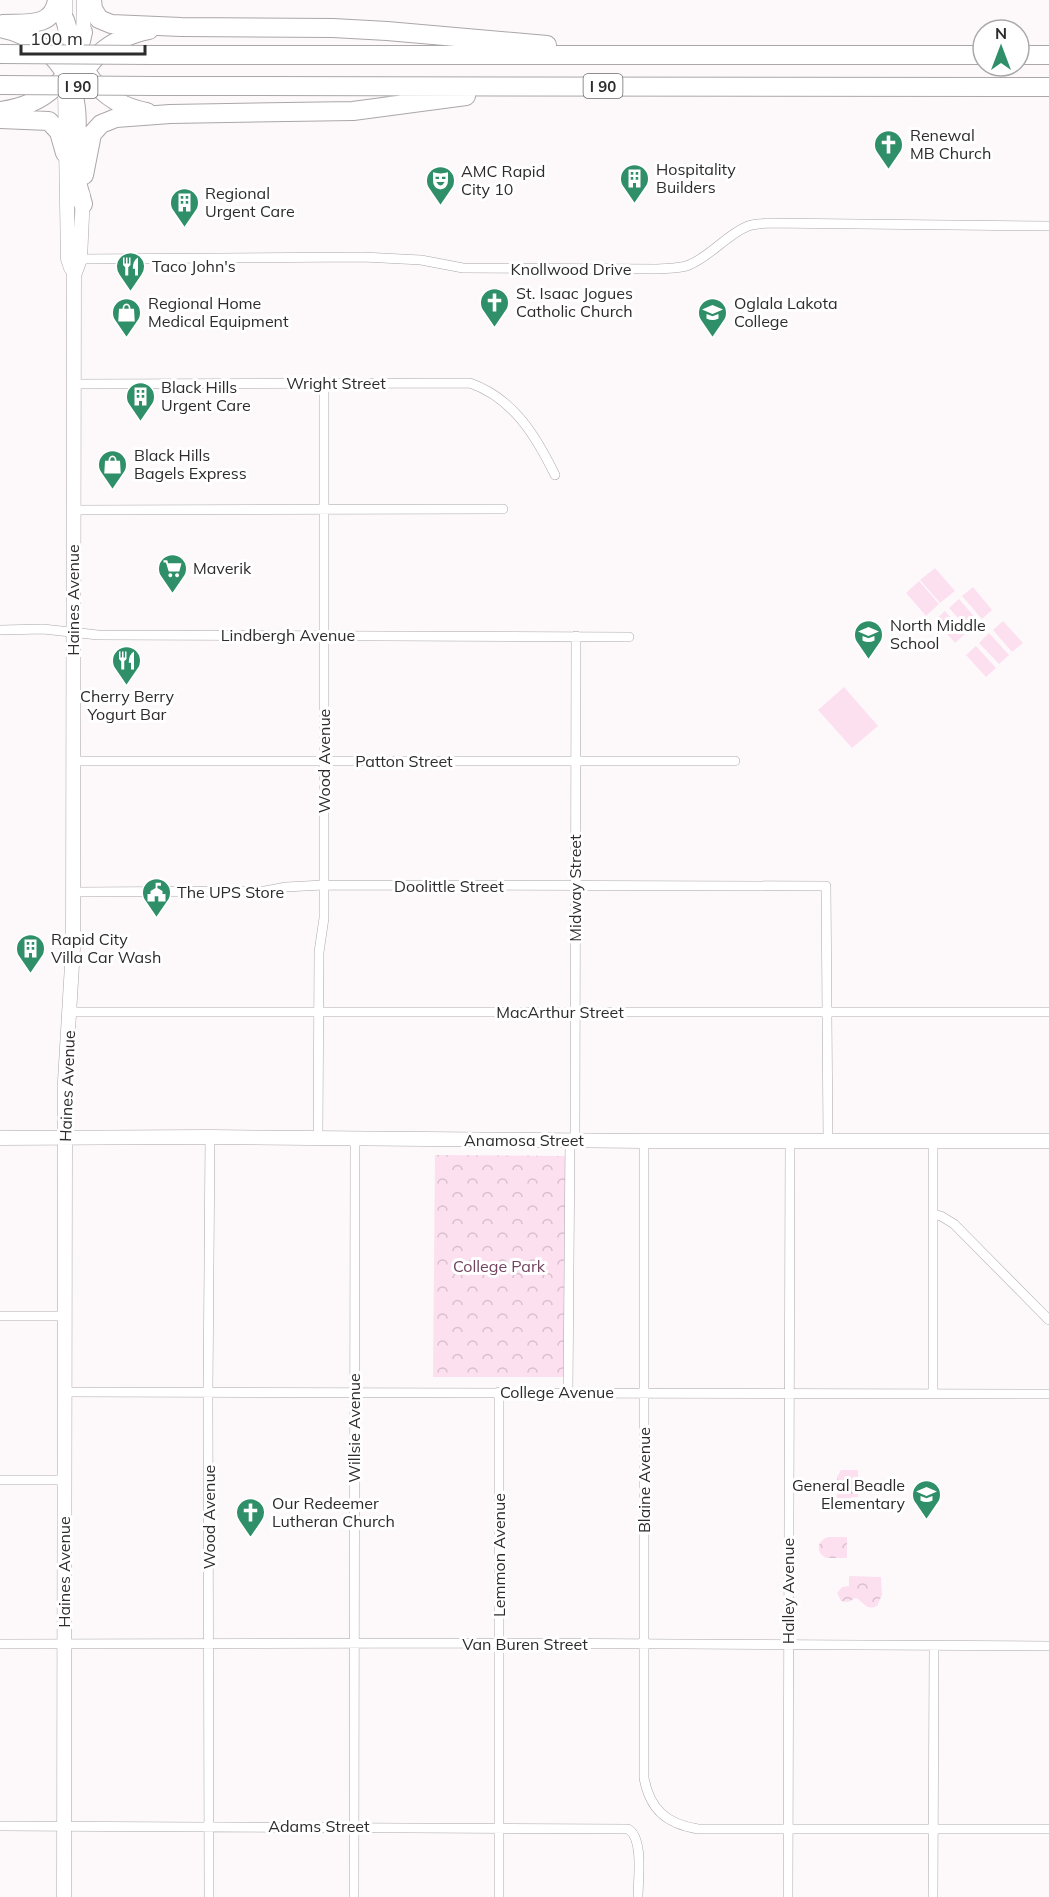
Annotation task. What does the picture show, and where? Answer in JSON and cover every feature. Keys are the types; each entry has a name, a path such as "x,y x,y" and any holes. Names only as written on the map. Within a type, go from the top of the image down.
{"highway":[{"path":"0,26 42,21 53,15 57,0"},
{"path":"92,0 96,14 104,22 181,27 366,29 662,55"},
{"path":"65,20 75,72 76,174 83,204"},
{"path":"0,26 33,40 55,59 114,99 144,112 170,114"},
{"path":"0,111 28,104 119,39 148,30 181,27"},
{"path":"65,115 83,32"},
{"name":"I 90","path":"0,54 971,55"},
{"path":"1031,55 1049,55"},
{"name":"I 90","path":"0,85 1049,87"},
{"path":"84,175 89,142 95,129 116,118 170,114 352,111 458,97 502,94 526,86"},
{"path":"0,119 49,121 58,132 65,153"}],"main road":[{"path":"65,0 65,20"},
{"path":"83,32 84,0"},
{"path":"74,259 83,204 84,175 75,72"},
{"path":"65,115 66,187 74,259"},
{"name":"Haines Avenue","path":"64,1897 65,1138 66,1070 73,948 74,263 72,260 74,259"},
{"name":"Anamosa Street","path":"0,1138 210,1137 1049,1142"}],"street":[{"name":"Knollwood Drive","path":"74,259 363,257 421,260 463,268 657,269 688,265 750,225 767,223 1049,226"},
{"name":"Wright Street","path":"73,384 470,383 482,387 500,399 520,418 542,449 555,475"},
{"name":"Wood Avenue","path":"318,1139 319,952 324,918 324,384"},
{"path":"73,510 502,509"},
{"name":"Lindbergh Avenue","path":"0,630 43,630 98,635 629,637"},
{"name":"Midway Street","path":"568,1392 576,1012 576,636"},
{"name":"Patton Street","path":"73,761 735,761"},
{"name":"Doolittle Street","path":"73,892 265,891 286,887 323,885 826,886 827,1012"},
{"name":"MacArthur Street","path":"70,1012 1049,1012"},
{"path":"827,1012 828,1141"},
{"name":"Wood Avenue","path":"209,1897 210,1137"},
{"name":"Willsie Avenue","path":"354,1897 355,1139"},
{"name":"Blaine Avenue","path":"644,1141 644,1778 650,1797 662,1815 680,1825 698,1828 788,1829"},
{"name":"Halley Avenue","path":"788,1897 790,1141"},
{"path":"933,1141 933,1393"},
{"path":"933,1214 954,1224 1049,1320"},
{"path":"0,1316 65,1316"},
{"name":"College Avenue","path":"65,1392 1049,1394"},
{"name":"Lemmon Avenue","path":"498,1897 499,1392"},
{"path":"0,1480 64,1480"},
{"name":"Van Buren Street","path":"0,1644 498,1643 1049,1646"},
{"path":"933,1897 934,1646"},
{"name":"Adams Street","path":"0,1826 623,1828 633,1831 635,1835 638,1849 638,1897"},
{"path":"788,1829 1049,1829"}],"green space":[{"path":"935,568 955,591 940,603 920,580"},
{"path":"919,581 939,604 926,616 906,593"},
{"path":"973,587 992,610 982,619 962,596"},
{"path":"959,599 979,622 969,630 949,608"},
{"path":"945,611 965,634 955,643 935,620"},
{"path":"1003,621 1023,643 1012,652 993,630"},
{"path":"989,633 1009,655 999,664 979,643"},
{"path":"976,646 996,668 986,677 966,655"},
{"path":"844,687 878,726 852,748 818,710"},
{"name":"College Park","path":"435,1155 565,1156 565,1377 433,1377"},
{"path":"841,1470 858,1470 858,1497 852,1497 845,1505 839,1505 837,1502 837,1477"},
{"path":"828,1537 847,1537 847,1558 822,1556 819,1547"},
{"path":"849,1576 881,1577 882,1595 877,1606 868,1607 856,1598 848,1602 841,1601 837,1593 842,1587 849,1586"}],"place":[{"name":"Renewal MB Church","path":"889,170"},
{"name":"Hospitality Builders","path":"635,204"},
{"name":"AMC Rapid City 10","path":"440,206"},
{"name":"Regional Urgent Care","path":"184,228"},
{"name":"Taco John's","path":"131,292"},
{"name":"St. Isaac Jogues Catholic Church","path":"495,328"},
{"name":"Regional Home Medical Equipment","path":"127,338"},
{"name":"Oglala Lakota College","path":"713,338"},
{"name":"Black Hills Urgent Care","path":"140,422"},
{"name":"Black Hills Bagels Express","path":"113,490"},
{"name":"Maverik","path":"172,594"},
{"name":"North Middle School","path":"869,660"},
{"name":"Cherry Berry Yogurt Bar","path":"127,686"},
{"name":"The UPS Store","path":"156,918"},
{"name":"Rapid City Villa Car Wash","path":"30,974"},
{"name":"General Beadle Elementary","path":"926,1520"},
{"name":"Our Redeemer Lutheran Church","path":"251,1538"}]}
